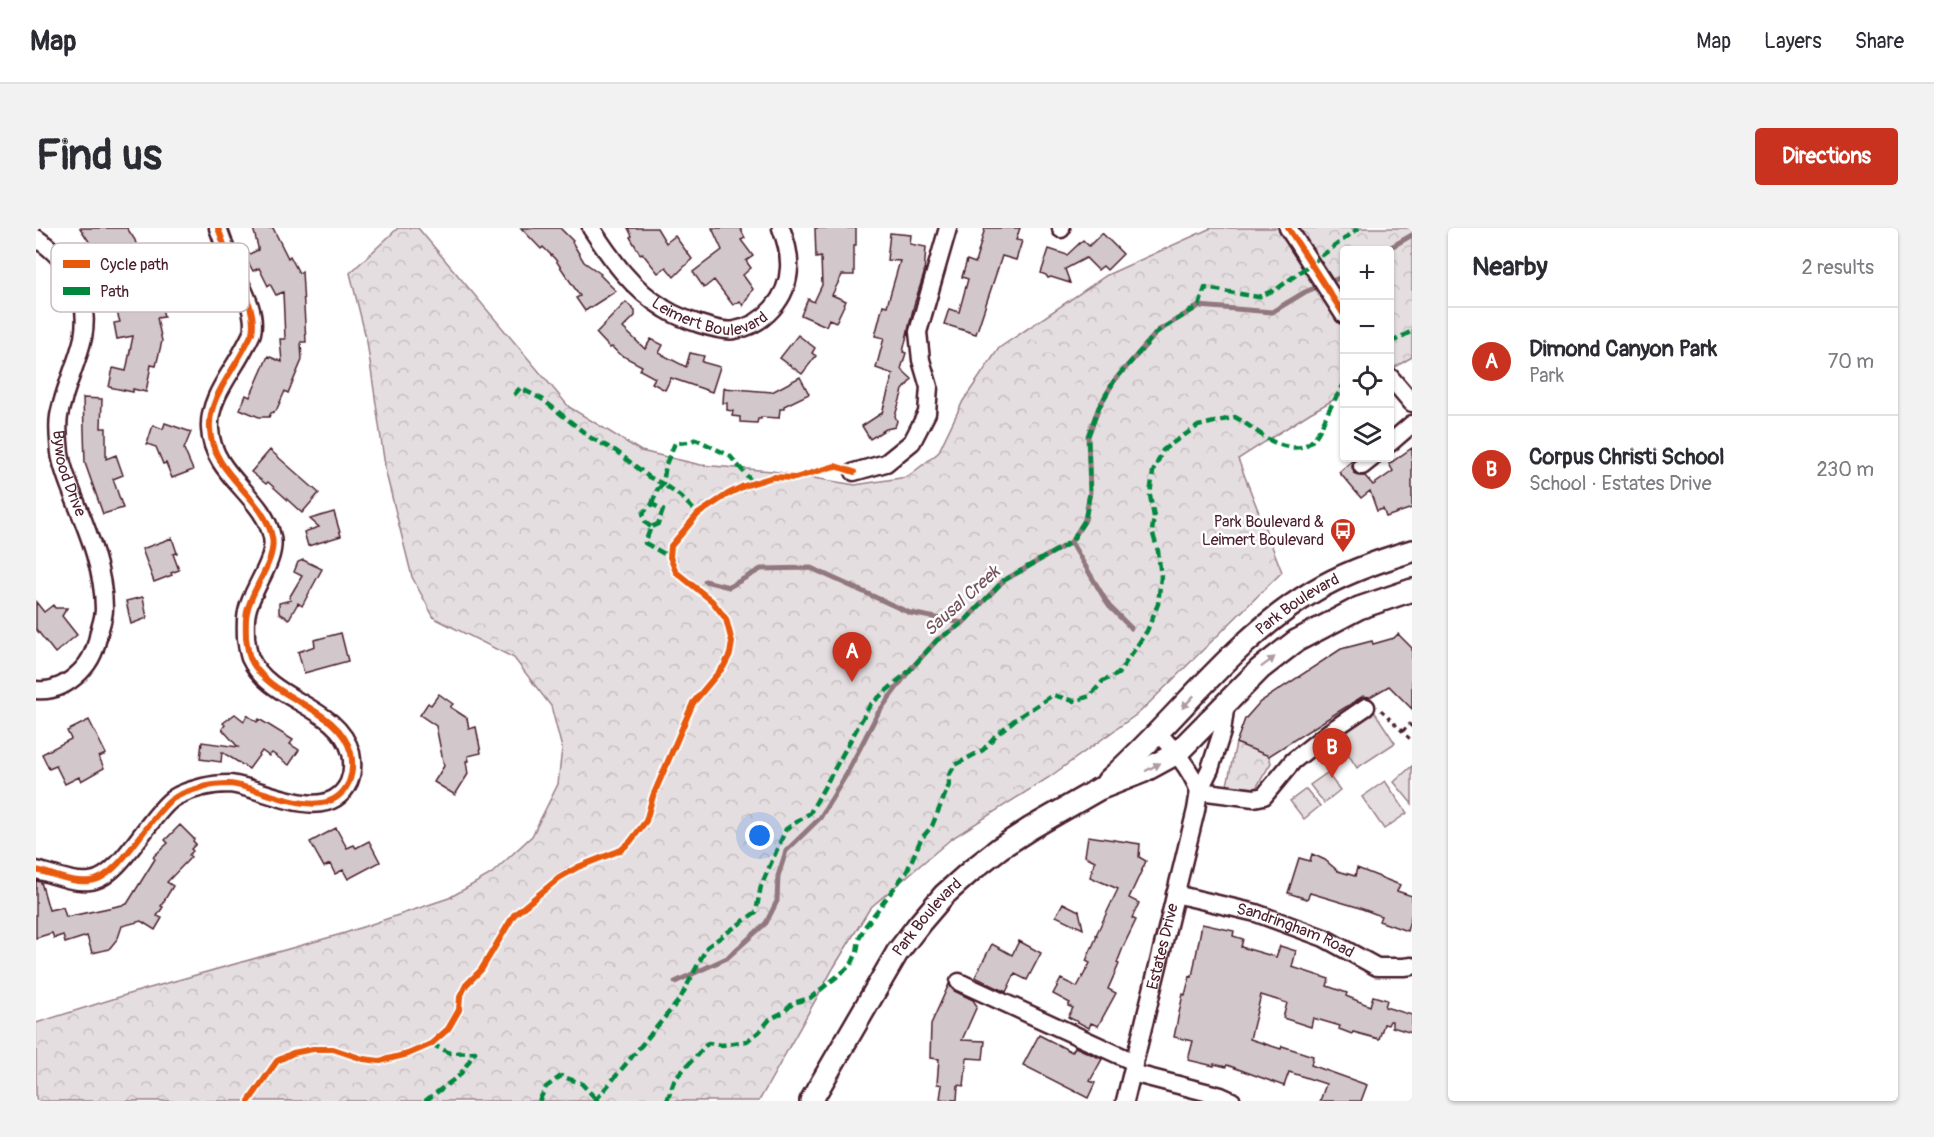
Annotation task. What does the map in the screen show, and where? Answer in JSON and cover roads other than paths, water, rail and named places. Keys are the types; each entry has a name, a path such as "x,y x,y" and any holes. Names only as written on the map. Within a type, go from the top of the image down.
{"main road":[{"name":"Park Boulevard","path":"1099,789 1158,734 1251,638 1283,612 1314,591 1358,568 1408,549"},
{"name":"Park Boulevard","path":"812,1101 897,953 944,895 972,870 1000,848 1099,789 1142,772 1177,753 1260,669 1296,641 1359,608 1412,590"}],"street":[{"path":"219,228 225,243"},
{"name":"Leimert Boulevard","path":"591,228 631,284 666,310 703,325 733,331 755,324 772,310 783,291 789,270 787,245 781,228"},
{"path":"854,472 886,463 912,442 927,413 929,387 921,360 918,332 948,228"},
{"path":"1288,228 1340,309"},
{"name":"Bywood Drive","path":"36,238 51,251"},
{"path":"36,870 74,881 93,881 107,876 171,800 188,791 229,784 302,803 323,804 340,796 349,782 354,764 348,744 334,725 265,678 250,657 246,637 247,612 269,562 273,541 270,526 214,452 210,432 210,415 214,405 223,384 252,333 252,314 249,306"},
{"name":"Bywood Drive","path":"38,688 51,690 70,682 90,662 104,610 100,577 92,545 61,463 59,443 59,417 83,338 83,312"},
{"path":"1394,382 1412,402"},
{"path":"1394,439 1412,424"},
{"name":"Estates Drive","path":"1125,1101 1196,810 1198,791 1210,770 1222,732 1226,702"},
{"path":"1158,734 1177,753 1198,791 1254,798 1264,796 1293,761 1366,707"},
{"name":"Sandringham Road","path":"1175,894 1256,913 1324,938 1377,968 1412,966"},
{"path":"958,982 1133,1068 1232,1101"}],"waterway":[{"name":"Sausal Creek","path":"1393,246 1412,235"},
{"name":"Sausal Creek","path":"675,982 727,958 766,923 777,901 778,876 786,851 820,818 846,775 878,713 909,671 937,640 963,623 1003,581 1071,542 1085,520 1090,492 1088,436 1099,407 1114,381 1158,331 1199,306 1272,312 1305,292 1340,278"},
{"path":"1071,542 1109,606 1131,628"},
{"path":"705,581 729,587 761,569 811,568 910,613 963,623"}],"place":[{"name":"Park Boulevard & Leimert Boulevard","path":"1343,554"},
{"name":"Dimond Canyon Park","path":"852,682"},
{"name":"Corpus Christi School","path":"1332,778"}]}
